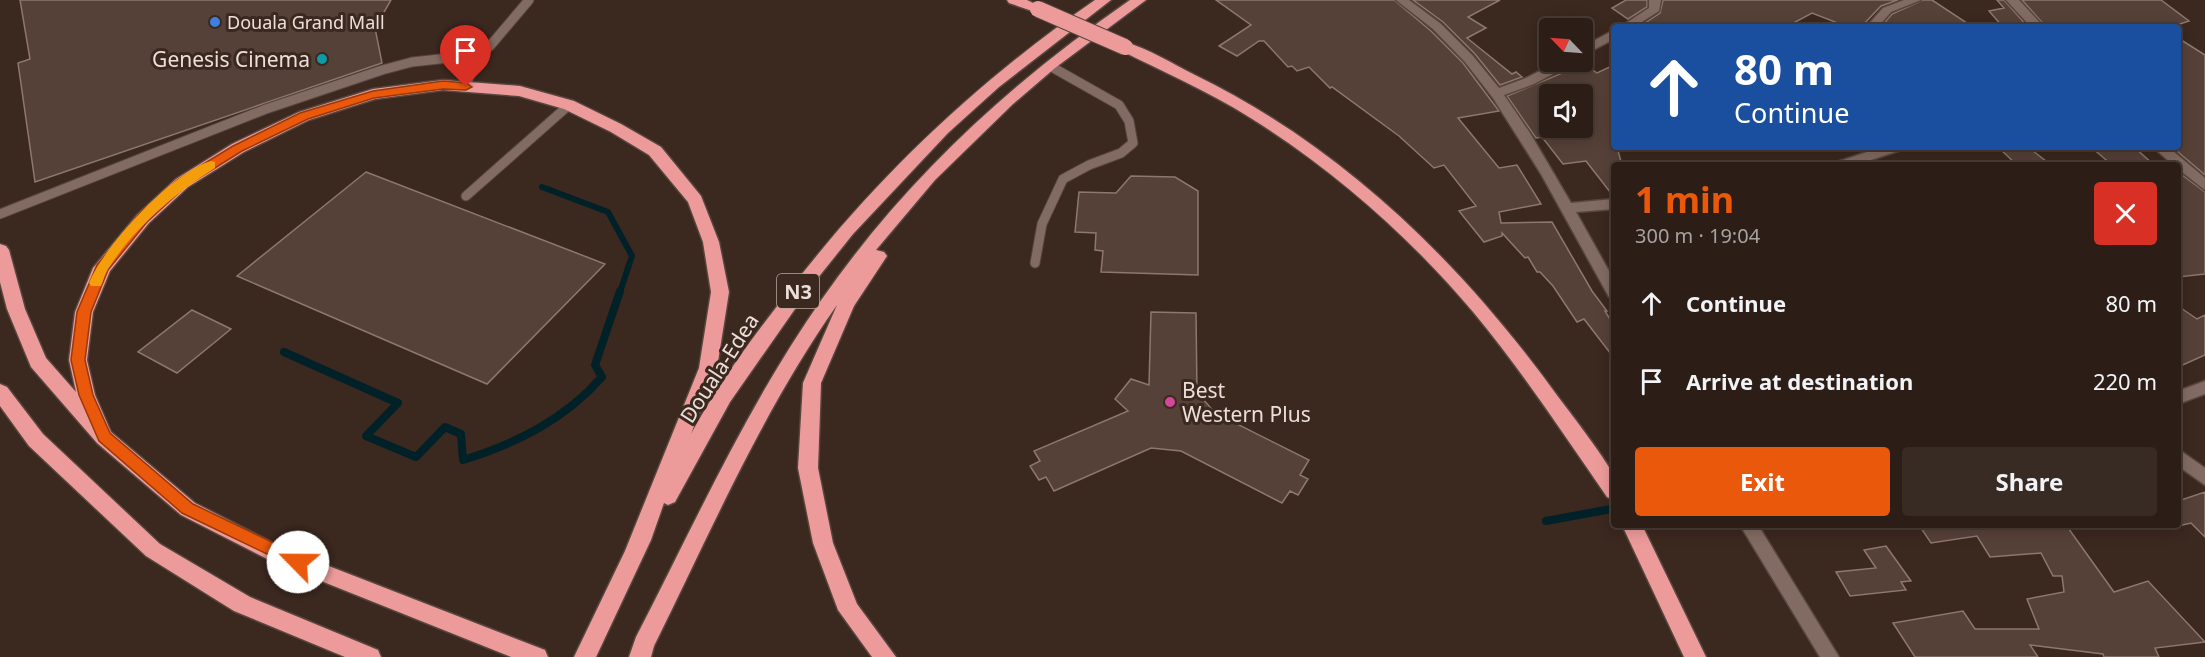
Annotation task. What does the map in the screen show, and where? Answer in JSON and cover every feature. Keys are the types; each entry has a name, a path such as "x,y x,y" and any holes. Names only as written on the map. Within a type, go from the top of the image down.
{"highway":[{"path":"1014,0 1125,47 1224,96 1304,147 1395,220 1459,284 1516,353 1611,488"},
{"name":"Douala-Edea","path":"585,657 635,550 723,397 825,256 908,161 967,106 1052,35 1104,0"},
{"name":"N3","path":"640,657 644,644 739,456 779,383 827,304 896,213 944,158 980,123 1046,69 1139,0"},
{"path":"885,657 849,610 823,543 808,468 812,383 846,304 891,236 942,173 1046,69"},
{"path":"104,437 86,395 78,360 84,312 102,268 143,219 182,183 238,148 304,116 373,94 443,85 520,91 568,105 616,128 655,151 695,200 711,242 720,292 708,368 635,550"},
{"path":"0,250 16,309 38,362 104,437 188,509 278,555 535,656"},
{"path":"0,392 36,440 153,550 242,604 370,657"},
{"path":"1633,528 1695,657"}],"street":[{"path":"1402,0 1450,37 1496,94 1569,208 1611,288"},
{"path":"1631,24 1655,9 1655,0"},
{"path":"1875,24 1887,10 1915,0"},
{"path":"2012,0 2034,24"},
{"path":"1593,46 1611,36"},
{"path":"1496,94 1547,72"},
{"path":"1851,162 1887,150"},
{"path":"2164,150 2178,162"},
{"path":"2181,165 2205,185"},
{"path":"1569,208 1611,204"},
{"path":"2181,397 2205,387"},
{"path":"2181,458 2205,478"},
{"path":"1751,528 1830,657"}],"lane":[{"path":"0,214 266,109 382,70 412,62 476,56 490,46 529,0"},
{"path":"466,87 476,56"},
{"path":"1035,263 1042,224 1064,179 1089,165 1121,153 1133,143 1129,121 1119,105 1046,69"},
{"path":"466,196 568,105"}],"building":[{"path":"20,0 391,0 375,28 382,63 35,182 18,63 30,59"},
{"path":"1216,0 1394,0 1431,31 1463,63 1499,111 1458,118 1499,168 1517,165 1541,204 1499,212 1501,223 1552,222 1592,291 1607,311 1605,311 1611,321 1611,354 1584,319 1577,322 1553,286 1540,272 1537,272 1528,257 1525,258 1502,233 1502,236 1484,242 1459,211 1476,206 1444,165 1434,168 1399,136 1332,87 1330,88 1309,67 1297,71 1292,66 1288,67 1264,41 1259,41 1237,56 1219,46 1251,25"},
{"path":"1413,0 1500,0 1468,17 1486,28 1467,38 1512,74 1516,72 1522,77 1500,85 1475,54 1443,22"},
{"path":"1626,0 1647,0 1647,7 1628,19 1612,8"},
{"path":"1663,0 1898,0 1881,6 1864,24 1840,24 1812,13 1792,24 1644,24 1660,13"},
{"path":"1923,0 1932,0 1968,24 1884,24 1892,14"},
{"path":"1997,0 2004,0 2025,24 2000,24 1989,11 2004,8"},
{"path":"2022,0 2161,0 2189,21 2180,24 2043,24"},
{"path":"2181,40 2205,55 2205,175 2178,152 2181,150"},
{"path":"1611,66 1611,150 1618,150 1621,162 1611,162 1611,193 1586,161 1563,164 1543,138 1593,138 1593,84 1539,84 1539,138 1536,138 1507,96 1565,72 1593,70 1597,73"},
{"path":"2001,150 2032,150 2047,162 2014,162"},
{"path":"2094,150 2137,150 2151,162 2108,162"},
{"path":"366,172 605,264 487,384 237,276"},
{"path":"2181,174 2205,192 2205,274 2181,277"},
{"path":"1131,176 1175,177 1198,191 1198,275 1101,272 1103,251 1095,250 1096,233 1075,232 1079,192 1116,193"},
{"path":"2181,308 2197,319 2205,315 2205,355 2181,366"},
{"path":"192,310 231,329 177,373 138,352"},
{"name":"Best Western Plus","path":"1151,312 1196,313 1197,392 1215,413 1309,460 1300,475 1308,479 1298,495 1290,491 1282,503 1181,451 1151,448 1054,491 1046,477 1039,480 1030,466 1040,461 1034,451 1128,411 1115,399 1131,379 1149,385"},
{"path":"2205,492 2205,537 2191,523 2181,525 2181,500"},
{"path":"1921,528 2068,528 2114,592 2148,581 2205,642 2155,648 2159,657 2104,657 2103,654 2030,645 2038,657 1915,657 1893,623 1963,611 1975,629 2039,629 2027,599 2064,592 2062,576 2053,576 2041,553 1990,557 1977,536 1931,543"},
{"path":"1886,546 1911,581 1901,582 1906,590 1850,596 1836,572 1876,568 1864,550"}],"waterway":[{"path":"542,187 608,212 632,256 620,292"},
{"path":"284,352 398,403 366,436 416,457 445,427 461,434 463,460 521,438 556,418 602,377 595,365 620,291"},
{"path":"1546,521 1611,509"}],"slow traffic":[{"path":"96,283 102,268 143,219 182,183 211,165"}],"place":[{"name":"Douala Grand Mall","path":"215,22"},
{"name":"Genesis Cinema","path":"322,59"},
{"name":"Best Western Plus","path":"1170,402"}],"route":[{"path":"298,562 278,555 188,509 104,437 86,395 78,360 84,312 102,268 143,219 182,183 238,148 304,116 373,94 443,85 466,87"}]}
